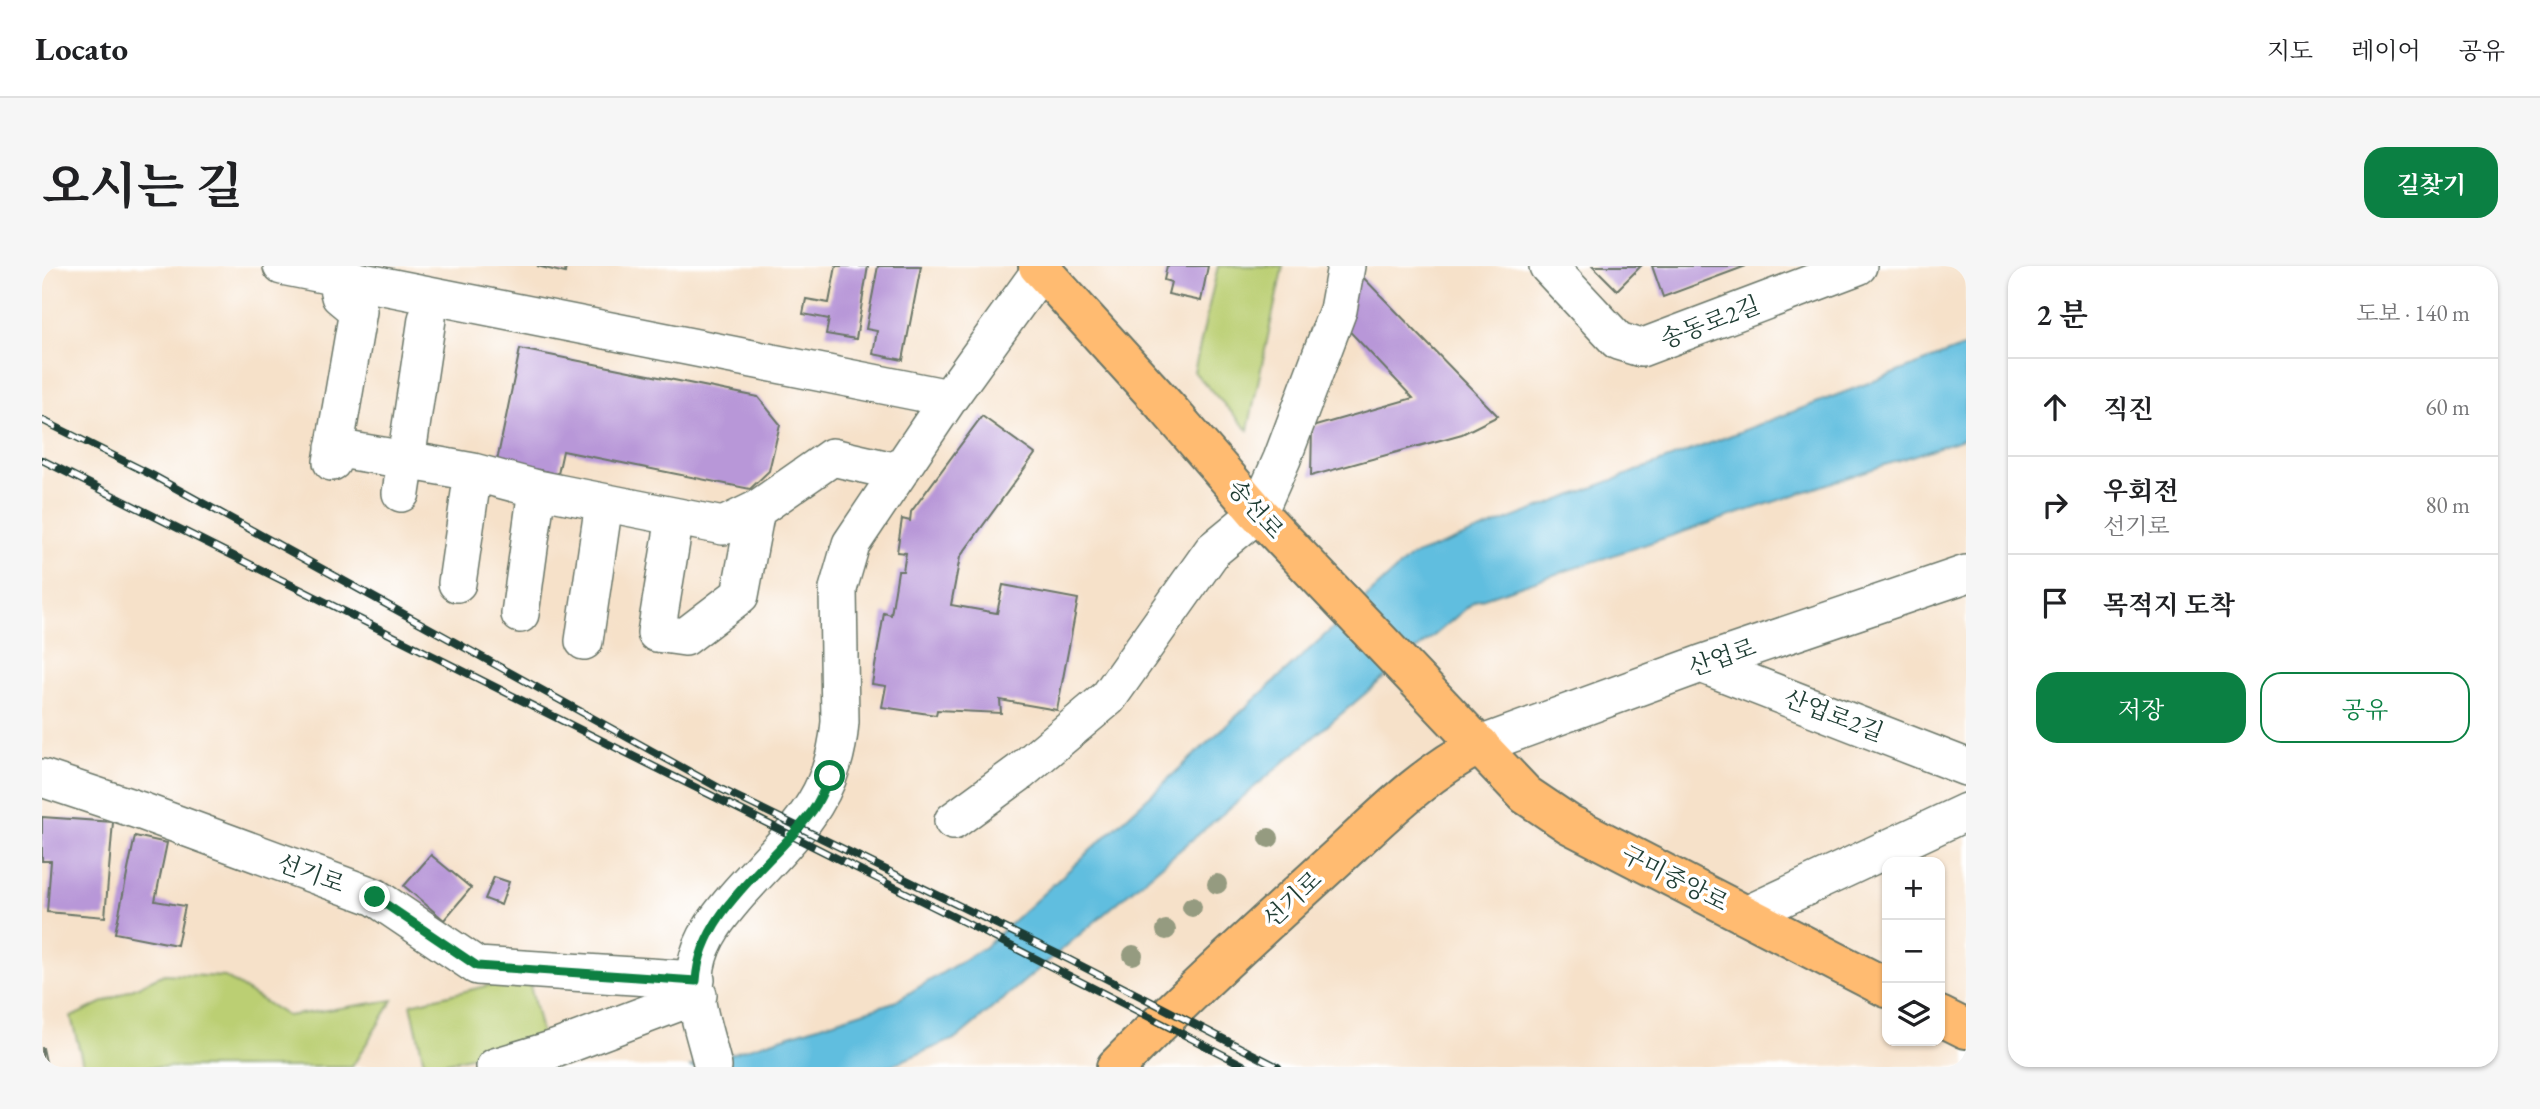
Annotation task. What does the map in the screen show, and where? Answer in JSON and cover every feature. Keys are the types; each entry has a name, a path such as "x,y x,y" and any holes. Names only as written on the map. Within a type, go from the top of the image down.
{"main road":[{"name":"송선로","path":"1041,267 1258,513 1480,746"},
{"name":"구미중앙로","path":"1480,746 1536,803 1569,824 1882,985"},
{"name":"선기로","path":"1116,1067 1186,996 1382,817 1448,763 1480,746"},
{"path":"1945,1018 1966,1029"}],"street":[{"path":"953,821 1020,772 1108,698 1213,550 1258,513 1282,458 1338,310 1346,266"},
{"name":"송동로2길","path":"1548,266 1618,341 1642,348 1858,266"},
{"path":"713,1067 697,988 700,953 718,918 812,810 830,776 840,722 838,589 851,544 949,397 1041,267"},
{"path":"309,271 949,397"},
{"path":"309,271 358,312 333,455 404,477 473,472 537,489 723,526 756,510 832,457 898,472"},
{"path":"404,477 427,319"},
{"path":"457,583 473,472"},
{"path":"520,614 537,489"},
{"path":"584,641 604,503"},
{"path":"675,517 656,633 685,637 740,595 756,510"},
{"name":"산업로","path":"1480,746 1701,664 1966,574"},
{"name":"산업로2길","path":"1701,664 1966,767"},
{"name":"선기로","path":"42,778 144,812 375,897 477,966 697,988"},
{"path":"1746,915 1966,812"},
{"path":"495,1067 555,1049 697,988"}],"green space":[{"path":"1218,266 1283,266 1248,430 1194,372"},
{"path":"164,974 225,977 287,1016 393,1000 352,1067 84,1067 71,1017"},
{"path":"528,976 543,1041 425,1067 411,1004"}],"water":[{"path":"1966,346 1966,438 1475,601 957,1038 887,1067 689,1067 894,1002 985,947 1410,557"}],"building":[{"path":"537,266 566,266 565,273"},
{"path":"836,266 868,266 856,339 826,334 829,319 803,314 806,299 829,303"},
{"path":"878,266 921,266 903,360 873,354 877,331 866,329"},
{"path":"1167,266 1208,266 1201,301 1168,294 1171,282 1164,280"},
{"path":"1593,266 1641,266 1617,290"},
{"path":"1652,266 1746,266 1663,297"},
{"path":"1354,268 1498,416 1462,434 1311,476 1312,427 1413,398 1338,319"},
{"path":"520,349 758,397 780,424 769,471 750,489 563,451 558,474 497,461"},
{"path":"982,416 1035,454 960,557 951,605 997,613 1003,585 1078,599 1057,710 1000,700 1001,713 937,710 936,715 882,707 886,686 872,684 884,613 891,615 898,571 903,571 906,553 897,552 902,519 910,521 911,512"},
{"path":"42,817 113,822 105,917 47,912 51,861 42,861"},
{"path":"135,836 167,843 155,901 185,906 177,945 115,933"},
{"path":"431,855 471,888 444,920 404,886"},
{"path":"494,877 509,882 501,905 485,899"},
{"path":"43,1048 47,1067 42,1067"}],"railway":[{"path":"42,420 152,475 721,789 1070,960 1278,1067"},
{"path":"42,460 966,923 1247,1067"}],"route":[{"path":"375,897 477,966 696,981 700,953 718,918 812,810 830,776"}]}
